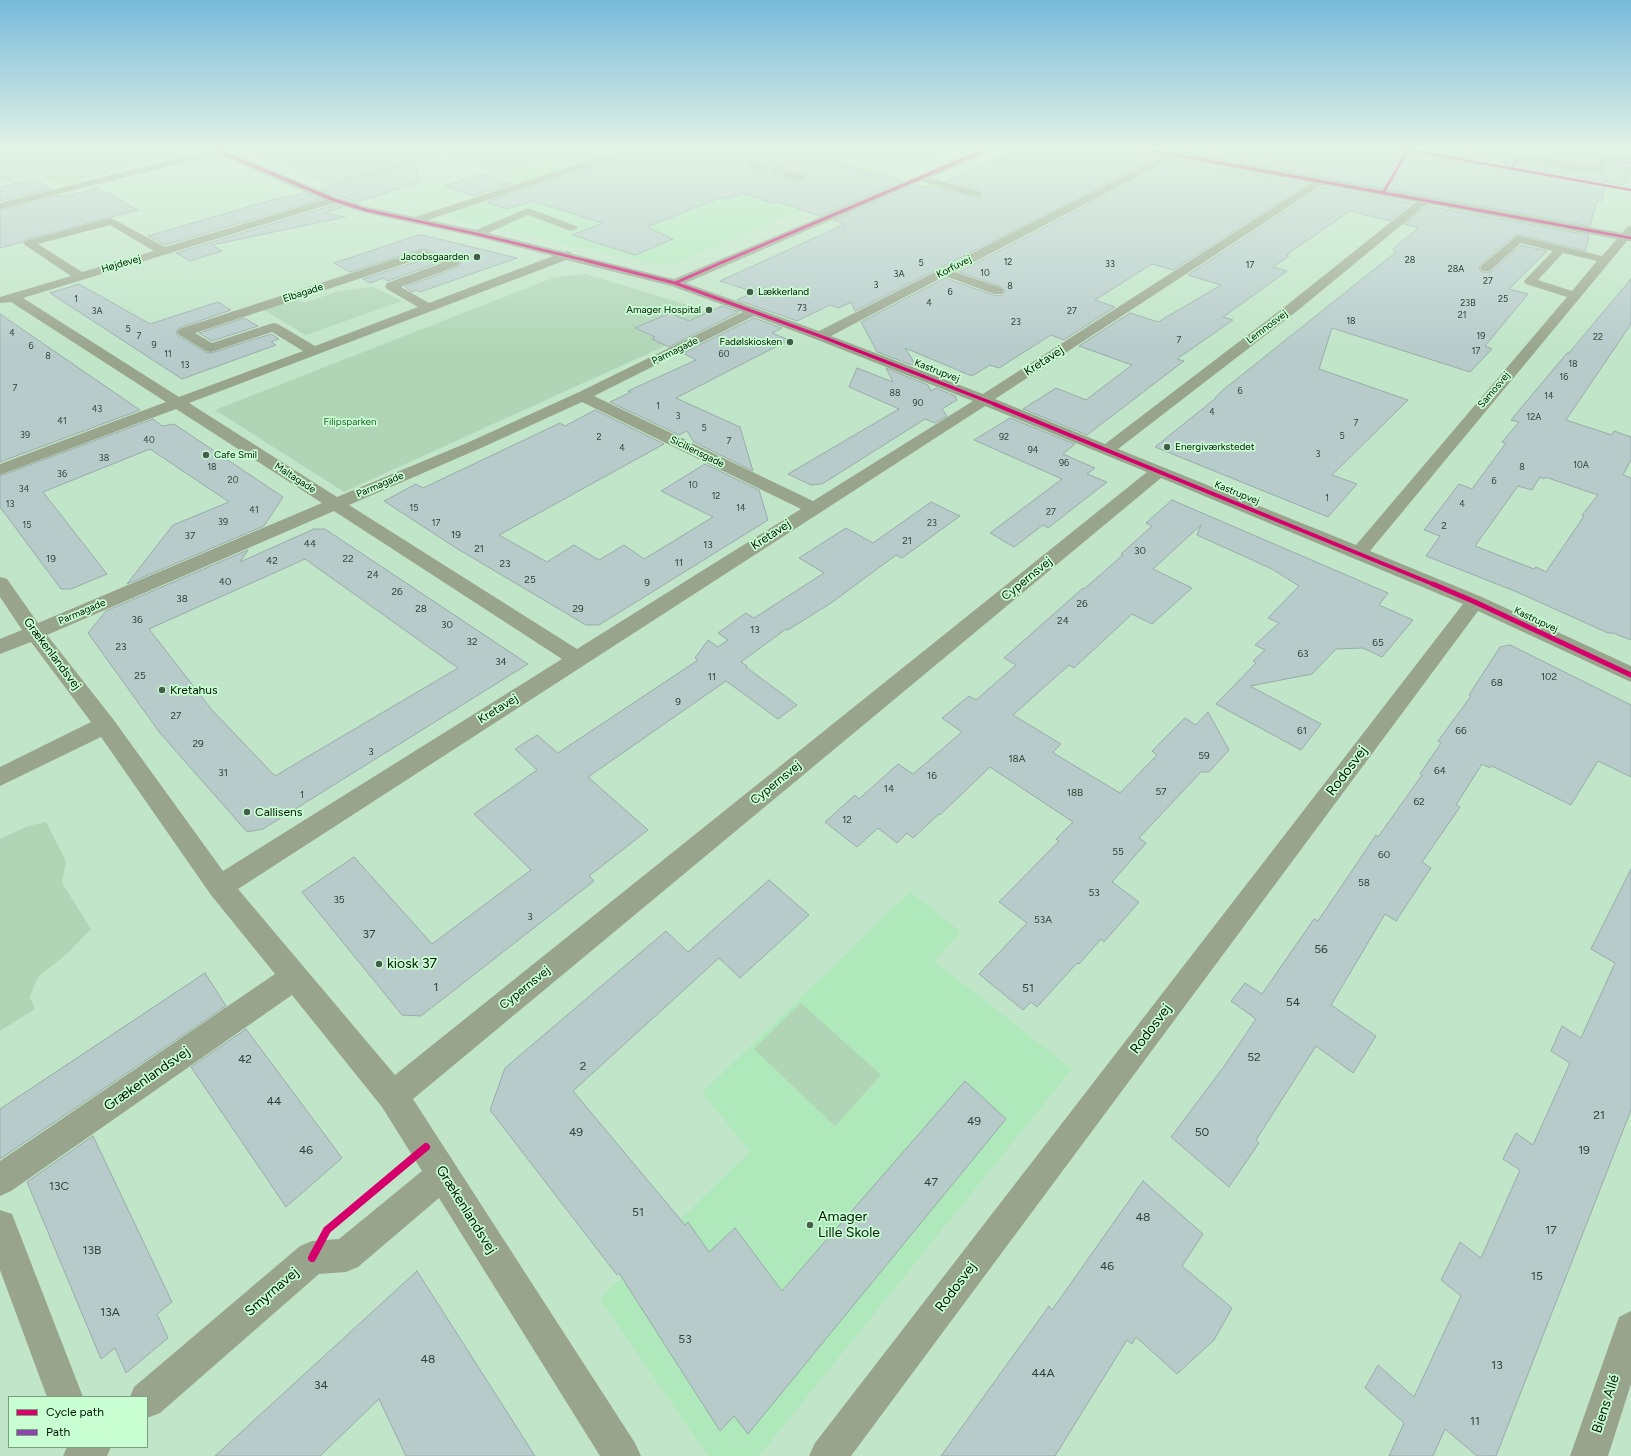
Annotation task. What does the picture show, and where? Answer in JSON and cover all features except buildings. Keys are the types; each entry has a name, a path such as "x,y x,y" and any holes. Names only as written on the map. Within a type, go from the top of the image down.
{"street":[{"name":"Højdevej","path":"6,299 277,217"},
{"name":"Kastrupvej","path":"398,217 568,255 675,283 820,336 984,400 1359,553 1475,602 1631,675"},
{"path":"416,221 428,217"},
{"path":"477,234 515,217"},
{"path":"543,217 572,228 552,234"},
{"path":"675,283 829,217"},
{"name":"Korfuvej","path":"820,336 1047,217"},
{"name":"Kretavej","path":"220,887 984,400 1266,217"},
{"name":"Lemnosvej","path":"1107,450 1292,308 1404,217"},
{"path":"1522,217 1629,235"},
{"path":"80,276 29,243 111,221 163,251"},
{"name":"Samosvej","path":"1359,553 1575,296 1629,235"},
{"path":"1486,268 1519,239 1606,260"},
{"path":"524,245 538,240"},
{"path":"1561,249 1530,281 1575,296"},
{"name":"Elbagade","path":"313,351 273,327 211,348 184,332 422,254 454,263 391,286 428,308"},
{"path":"0,470 568,255"},
{"path":"944,272 998,291"},
{"name":"Maltagade","path":"6,299 178,402 577,659"},
{"name":"Parmagade","path":"0,647 336,505 582,396 755,312"},
{"name":"Siciliensgade","path":"582,396 813,508"},
{"name":"Cypernsvej","path":"393,1096 1159,471"},
{"name":"Grækenlandsvej","path":"0,583 34,632 105,725 220,887 393,1096 622,1456"},
{"name":"Rodosvej","path":"828,1456 1475,602"},
{"path":"0,777 105,725"},
{"name":"Grækenlandsvej","path":"0,1180 294,977"},
{"name":"Smyrnavej","path":"148,1399 312,1258 346,1255 443,1174"},
{"path":"0,1226 65,1396"},
{"name":"Biens Allé","path":"1589,1456 1631,1330"}],"shaded area":[{"path":"443,217 786,217 670,265 664,266"},
{"name":"Amager Lille Skole","path":"910,892 961,932 934,961 1072,1069 759,1456 708,1456 600,1299 750,1151 702,1093"}],"green space":[{"name":"Filipsparken","path":"586,274 684,304 724,319 344,492 215,410 555,277"},
{"path":"373,287 402,301 306,335 262,309 295,298 304,303 339,291"},
{"path":"46,822 66,861 62,883 91,929 68,953 38,977 30,997 35,1009 0,1031 0,839 28,826"},
{"path":"801,1003 881,1075 835,1126 754,1049"}],"cycle path":[{"path":"398,217 477,234 675,283 820,336 984,400 1359,553 1475,602 1631,675"},
{"path":"675,283 829,217"},
{"path":"1516,217 1631,238"},
{"path":"312,1258 327,1230 426,1147"}],"place":[{"name":"Jacobsgaarden","path":"477,257"},
{"name":"Lækkerland","path":"750,292"},
{"name":"Amager Hospital","path":"709,310"},
{"name":"Fadølskiosken","path":"790,342"},
{"name":"Energiværkstedet","path":"1167,447"},
{"name":"Cafe Smil","path":"206,455"},
{"name":"Kretahus","path":"162,690"},
{"name":"Callisens","path":"247,812"},
{"name":"kiosk 37","path":"379,964"},
{"name":"Amager Lille Skole","path":"810,1225"}]}
